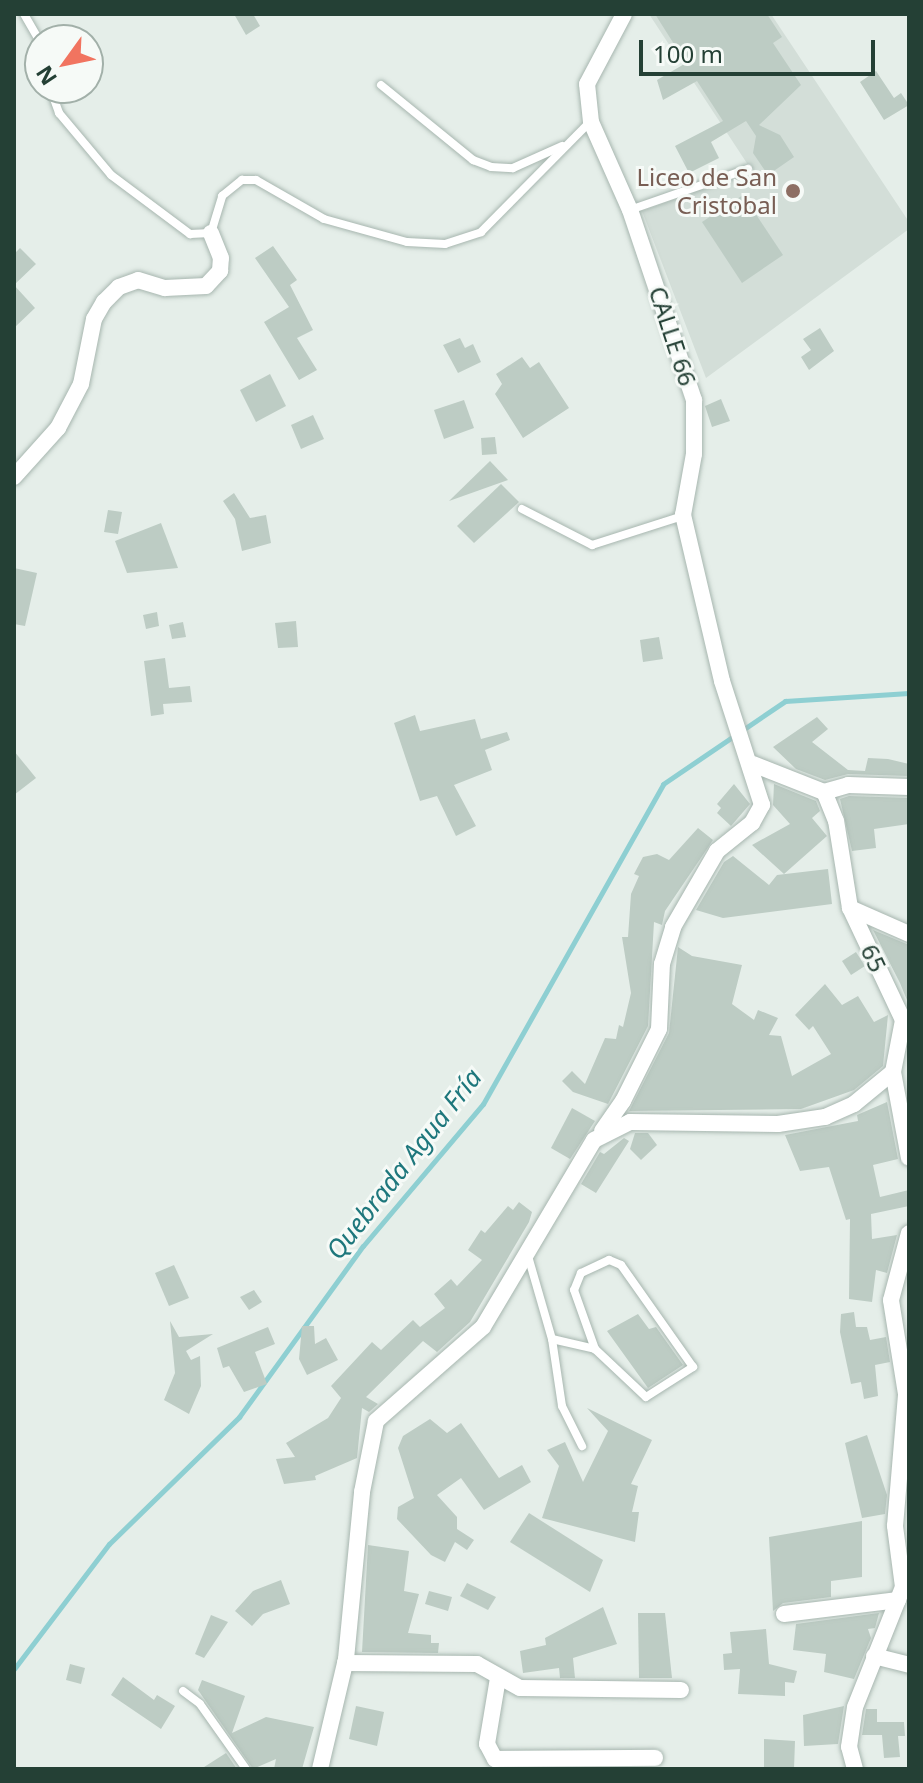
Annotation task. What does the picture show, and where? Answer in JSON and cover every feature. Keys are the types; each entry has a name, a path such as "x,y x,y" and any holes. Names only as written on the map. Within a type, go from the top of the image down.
{"street":[{"name":"CALLE 66","path":"594,1140 623,1101 659,1029 661,973 673,927 717,851 752,823 762,805 753,764 741,744 722,681 683,515 694,454 694,400 630,210 591,122 587,84 624,14"},
{"path":"14,477 58,428 81,384 94,319 104,302 119,287 138,280 165,288 206,286 220,271 221,258 211,233"},
{"path":"753,764 824,792 848,785 909,787"},
{"name":"65","path":"824,792 836,821 850,908 903,1020 893,1072"},
{"path":"850,908 909,934"},
{"path":"320,1769 345,1663 362,1492 376,1421 483,1327 594,1140 630,1122 778,1124 825,1117 854,1104 893,1072 909,1158"},
{"path":"855,1769 850,1729 874,1656 903,1587 896,1493 906,1394 891,1300 909,1233"},
{"path":"784,1614 898,1600"},
{"path":"874,1656 909,1665"},
{"path":"345,1663 477,1664 520,1688 681,1690"},
{"path":"498,1678 487,1744 495,1759 655,1758"}],"lane":[{"path":"381,85 473,160 491,167 513,168 570,142"},
{"path":"56,104 59,113 132,195 190,234 211,233 222,196 242,180 256,180 324,219 407,242 445,244 481,232 591,122"},
{"path":"630,210 748,169"},
{"path":"522,509 592,545 683,515"},
{"path":"526,1251 552,1339 562,1406 582,1446"},
{"path":"552,1339 595,1349 646,1397 693,1367 621,1265 609,1260 581,1273 574,1290 595,1349"},
{"path":"897,1342 909,1358"},
{"path":"183,1691 200,1704 246,1769"}],"shaded area":[{"name":"Liceo de San Cristobal","path":"649,14 771,14 909,222 909,229 706,378 642,211 752,171"}],"building":[{"path":"234,14 253,14 260,26 246,35"},
{"path":"655,14 767,14 782,37 773,43 801,85 759,125 780,135 794,157 768,175 753,153 756,136 746,121 711,142 719,158 689,173 675,146 723,121 697,81 663,100 657,80 686,63"},
{"path":"876,71 894,98 901,93 909,105 884,120 860,82"},
{"path":"743,195 783,255 742,283 702,222"},
{"path":"273,246 297,280 290,285 313,330 297,338 317,370 299,380 264,322 289,307 255,258"},
{"path":"20,248 36,264 14,285 14,254"},
{"path":"14,285 35,308 14,328"},
{"path":"820,328 834,351 809,370 801,357 811,350 803,339"},
{"path":"460,338 465,348 473,344 481,362 458,373 443,345"},
{"path":"522,357 530,368 539,362 569,408 523,438 495,394 502,384 496,374"},
{"path":"270,374 286,406 256,422 240,390"},
{"path":"721,399 730,421 712,427 705,406"},
{"path":"464,400 474,428 444,439 434,410"},
{"path":"313,415 324,439 301,449 291,425"},
{"path":"495,437 497,454 482,455 481,438"},
{"path":"490,461 508,480 449,501"},
{"path":"501,484 519,502 474,543 457,526"},
{"path":"234,493 250,518 266,515 271,543 242,551 235,519 223,501"},
{"path":"108,510 122,512 118,534 104,532"},
{"path":"161,523 178,568 127,573 115,541"},
{"path":"14,568 37,573 25,626 14,624"},
{"path":"157,612 159,626 146,629 143,615"},
{"path":"296,621 298,647 278,648 275,623"},
{"path":"183,622 186,637 172,639 169,625"},
{"path":"659,637 663,659 643,662 640,640"},
{"path":"165,658 169,688 190,686 192,702 163,704 164,714 151,716 144,661"},
{"path":"415,715 420,731 475,719 481,739 507,732 510,740 485,750 492,770 454,785 476,826 456,836 437,796 420,801 394,723"},
{"path":"817,717 828,729 812,742 848,770 865,771 868,758 888,759 909,764 909,776 848,774 825,780 796,769 773,747"},
{"path":"14,751 36,778 14,795"},
{"path":"734,784 750,804 731,826 717,813 721,808 717,804"},
{"path":"774,784 816,801 820,811 812,818 827,836 784,874 752,845 790,824 773,805"},
{"path":"849,796 909,798 909,824 874,829 876,848 852,851 840,799"},
{"path":"698,828 713,840 665,911 662,925 654,922 648,1026 608,1104 573,1092 562,1081 572,1071 585,1084 605,1038 616,1039 619,1025 623,1027 631,993 622,937 628,937 631,894 639,876 634,874 643,857 657,854 669,860"},
{"path":"733,856 769,885 777,875 828,869 832,904 723,918 696,910 724,862"},
{"path":"873,930 909,945 909,1005 900,983"},
{"path":"678,947 692,956 742,965 732,1004 754,1020 758,1010 778,1018 769,1035 781,1036 792,1076 831,1054 813,1026 809,1030 795,1015 825,984 842,1005 858,996 874,1022 888,1015 883,1066 854,1090 801,1109 629,1111 669,1033"},
{"path":"856,952 865,966 851,975 842,961"},
{"path":"887,1102 898,1159 873,1165 880,1197 909,1190 909,1206 871,1214 872,1239 897,1235 887,1273 876,1270 872,1302 849,1299 850,1219 846,1220 829,1167 800,1171 785,1135 858,1121 857,1115"},
{"path":"572,1108 595,1121 570,1159 551,1148"},
{"path":"635,1133 648,1133 657,1145 641,1160 630,1149"},
{"path":"624,1138 629,1141 596,1193 581,1184 600,1152 604,1154"},
{"path":"519,1202 532,1212 529,1222 470,1322 437,1352 423,1341 366,1397 378,1404 369,1412 362,1408 357,1458 315,1476 316,1480 284,1484 276,1459 295,1457 286,1443 328,1418 341,1398 331,1386 372,1342 381,1350 413,1320 420,1327 445,1308 434,1294 451,1279 457,1286 482,1260 468,1250 481,1230 485,1233 508,1206 513,1210"},
{"path":"174,1265 189,1298 169,1306 155,1273"},
{"path":"254,1290 262,1302 249,1310 240,1297"},
{"path":"854,1312 856,1327 867,1327 870,1340 886,1337 890,1362 875,1365 878,1396 864,1399 861,1382 851,1384 840,1332 841,1314"},
{"path":"638,1314 649,1329 656,1327 683,1365 648,1388 607,1331"},
{"path":"170,1321 179,1337 213,1334 186,1351 191,1360 200,1356 201,1386 189,1414 164,1400 175,1373"},
{"path":"302,1326 314,1326 315,1344 326,1338 338,1360 307,1375 299,1359"},
{"path":"268,1327 275,1344 255,1352 267,1384 244,1392 229,1366 223,1368 217,1348"},
{"path":"587,1408 652,1440 631,1484 638,1486 632,1512 639,1512 635,1542 542,1518 559,1466 547,1450 565,1442 583,1482 608,1431"},
{"path":"430,1419 447,1433 461,1423 499,1478 522,1465 531,1482 484,1510 461,1478 437,1495 457,1517 457,1529 474,1540 467,1550 455,1542 445,1562 431,1555 397,1519 398,1507 414,1498 398,1448 403,1436"},
{"path":"867,1435 887,1495 885,1514 862,1518 845,1443"},
{"path":"529,1513 603,1560 590,1592 510,1542"},
{"path":"862,1521 862,1577 831,1581 831,1597 783,1603 773,1611 769,1537"},
{"path":"368,1545 409,1551 404,1591 419,1594 408,1633 431,1635 431,1643 439,1643 438,1653 362,1652"},
{"path":"281,1580 290,1604 263,1614 252,1626 235,1611 253,1591"},
{"path":"467,1583 496,1597 488,1610 460,1596"},
{"path":"429,1591 452,1597 448,1611 425,1604"},
{"path":"603,1607 617,1644 573,1658 575,1678 560,1678 559,1668 523,1673 520,1651 546,1645 545,1638"},
{"path":"638,1613 665,1613 672,1678 639,1678"},
{"path":"879,1613 875,1628 868,1629 871,1638 854,1679 824,1672 826,1654 793,1650 796,1624"},
{"path":"211,1615 228,1622 204,1658 195,1654"},
{"path":"766,1629 769,1664 797,1671 794,1683 785,1682 785,1696 738,1694 740,1669 724,1670 723,1654 732,1653 730,1632"},
{"path":"70,1664 85,1668 81,1684 66,1680"},
{"path":"123,1677 154,1700 157,1695 175,1706 161,1729 111,1695"},
{"path":"202,1680 245,1696 232,1733 266,1717 314,1727 302,1769 274,1769 276,1759 253,1769 198,1690"},
{"path":"356,1706 384,1712 377,1746 349,1739"},
{"path":"844,1706 838,1744 804,1746 803,1715"},
{"path":"866,1709 877,1709 877,1722 904,1722 905,1736 898,1736 900,1757 884,1758 882,1735 862,1735"},
{"path":"764,1739 795,1741 794,1769 764,1769"},
{"path":"226,1753 237,1769 201,1769"}],"waterway":[{"name":"Quebrada Agua Fría","path":"14,1669 109,1544 239,1417 363,1246 483,1104 663,784 785,701 909,693"}],"place":[{"name":"Liceo de San Cristobal","path":"793,191"}]}
